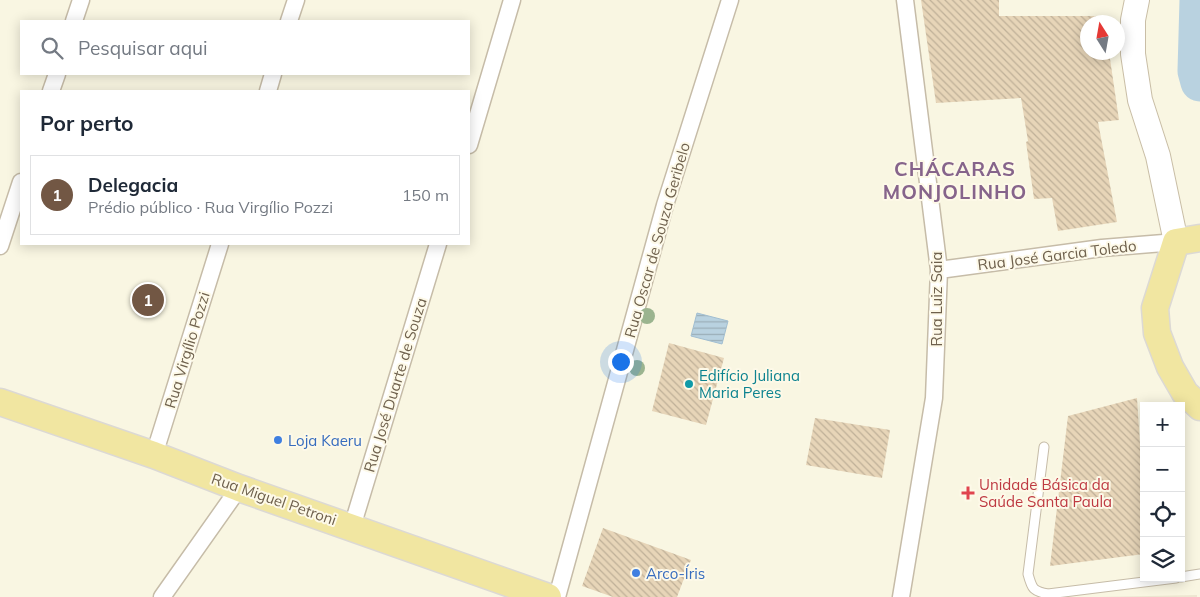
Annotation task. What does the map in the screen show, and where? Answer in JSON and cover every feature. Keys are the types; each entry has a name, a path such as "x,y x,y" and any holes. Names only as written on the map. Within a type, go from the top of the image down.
{"main road":[{"path":"1188,240 1155,308 1157,332 1170,368 1185,392 1200,408"},
{"name":"Rua Miguel Petroni","path":"0,402 154,455 239,488 542,596"}],"street":[{"path":"74,20 81,0"},
{"path":"289,20 296,0"},
{"path":"470,142 512,0"},
{"name":"Rua Oscar de Souza Geribelo","path":"542,596 730,0"},
{"name":"Rua Luiz Saia","path":"901,597 934,398 939,270 905,0"},
{"path":"1137,0 1133,20 1133,54 1139,90 1158,156 1188,240"},
{"path":"51,90 57,75"},
{"path":"268,90 273,75"},
{"path":"0,246 20,185"},
{"name":"Rua José Garcia Toledo","path":"939,270 1102,248 1188,240"},
{"name":"Rua Virgílio Pozzi","path":"154,455 220,245"},
{"name":"Rua José Duarte de Souza","path":"352,527 438,245"},
{"path":"162,597 239,488"}],"lane":[{"path":"1044,447 1028,574 1032,586 1036,591 1048,594 1143,582"},
{"path":"1185,576 1200,574"}],"shaded area":[{"path":"1197,595 1197,597 1098,597"}],"water":[{"path":"697,313 728,321 722,344 691,336"}],"building":[{"path":"921,0 999,0 999,16 1080,16 1080,60 1110,60 1119,120 1098,122 1117,222 1058,231 1052,198 1034,199 1021,98 936,103"},
{"name":"Edifício Juliana Maria Peres","path":"669,343 724,358 706,425 652,411"},
{"path":"1137,398 1140,444 1140,555 1050,566 1068,416"},
{"path":"815,418 890,430 882,478 806,465"},
{"name":"Arco-Íris","path":"603,528 691,560 677,597 613,597 582,586"}],"waterway":[{"path":"1199,0 1197,71 1200,82"}],"place":[{"name":"Delegacia","path":"148,300"},
{"name":"Edifício Juliana Maria Peres","path":"689,384"},
{"name":"Loja Kaeru","path":"278,440"},
{"name":"Unidade Básica da Saúde Santa Paula","path":"968,493"},
{"name":"Arco-Íris","path":"636,573"}],"district":[{"name":"CHÁCARAS MONJOLINHO","path":"955,180"}]}
